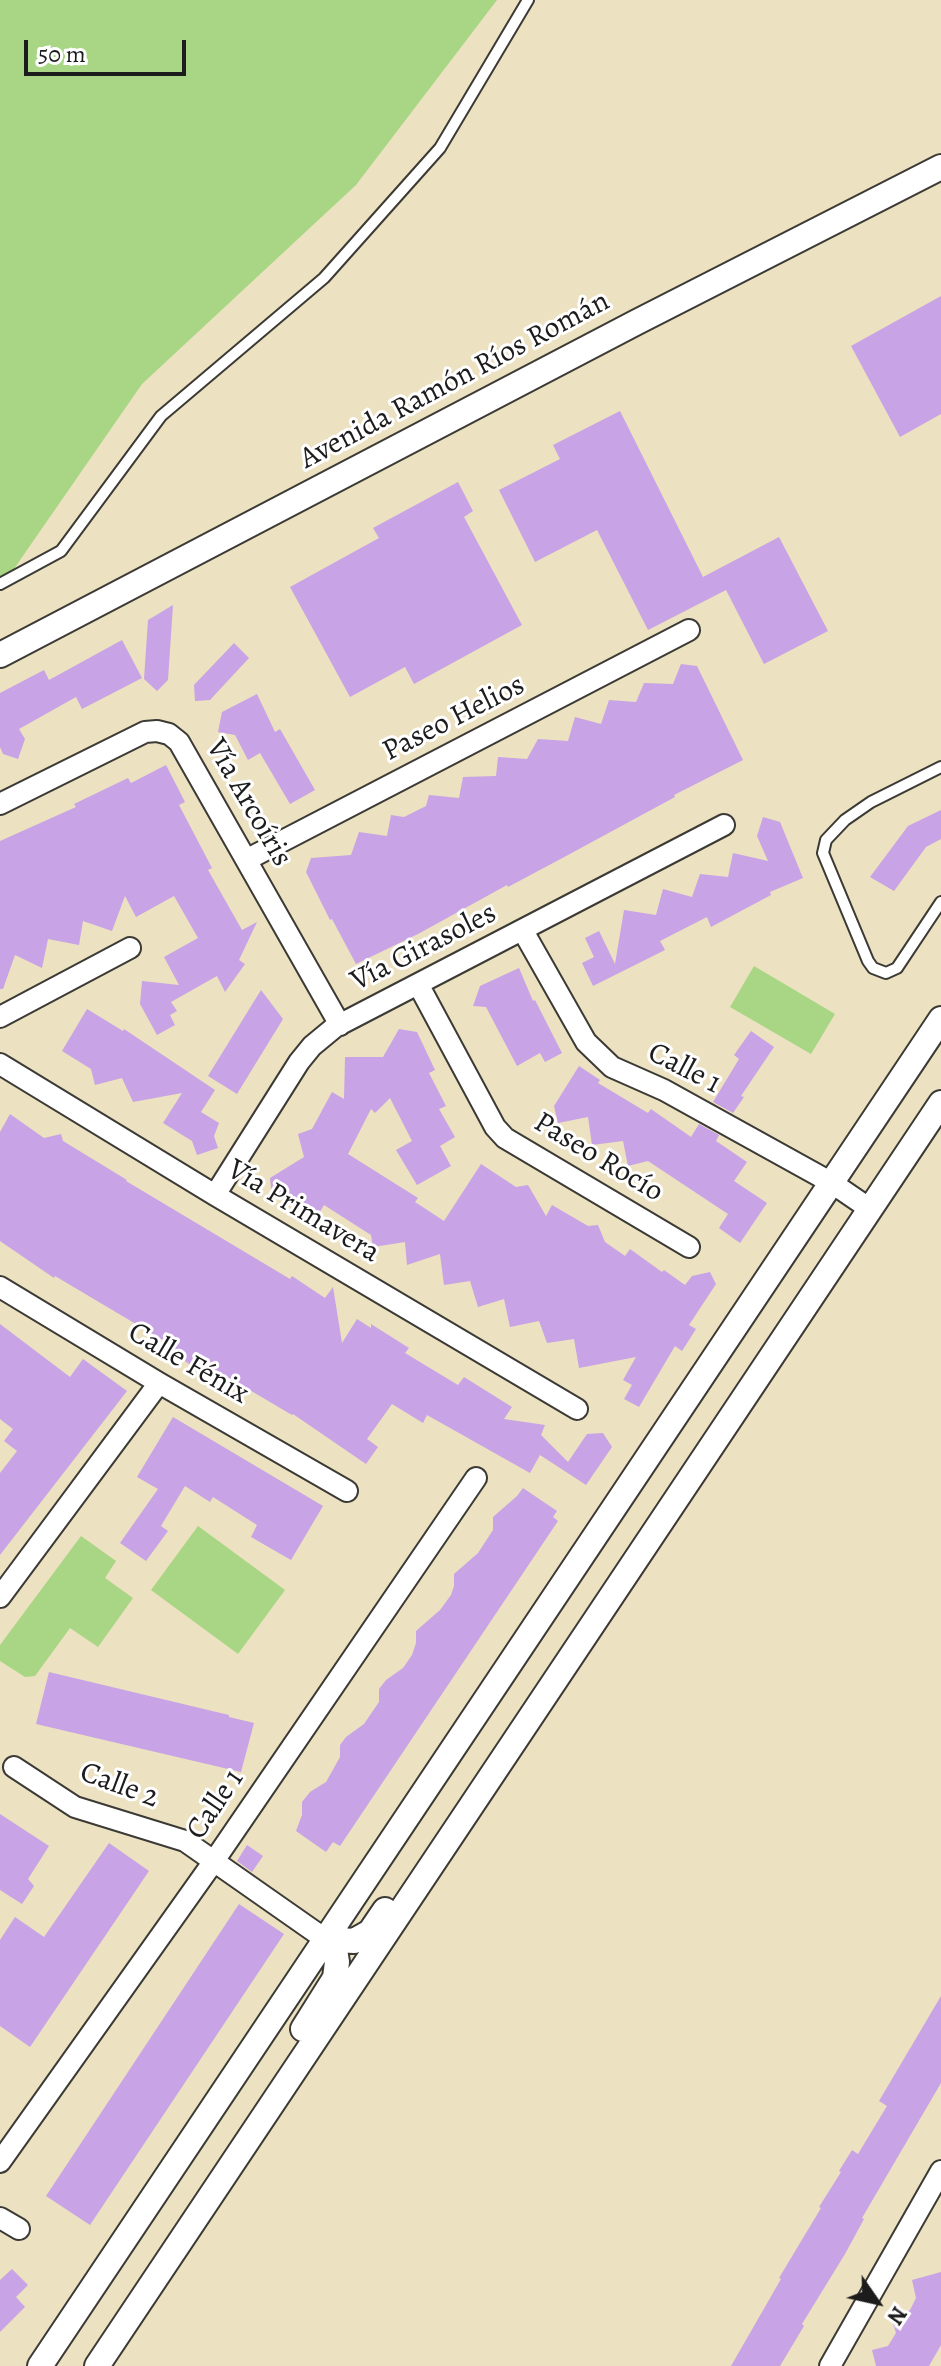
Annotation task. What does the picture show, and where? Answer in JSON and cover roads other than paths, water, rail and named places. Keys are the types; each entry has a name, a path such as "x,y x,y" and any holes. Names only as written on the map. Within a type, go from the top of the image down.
{"street":[{"name":"Avenida Ramón Ríos Román","path":"0,655 941,167"},
{"name":"Paseo Helios","path":"246,860 689,630"},
{"name":"Vía Arcoíris","path":"0,804 128,739 145,732 169,734 179,742 340,1025"},
{"name":"Vía Girasoles","path":"215,1195 299,1062 312,1046 340,1025 724,825"},
{"name":"Calle 1","path":"523,931 586,1042 612,1067 664,1090 832,1183 870,1209"},
{"path":"0,1017 130,948"},
{"name":"Paseo Rocío","path":"418,984 495,1127 505,1138 689,1247"},
{"path":"40,2366 941,1019"},
{"name":"Vía Primavera","path":"0,1064 577,1409"},
{"path":"97,2366 941,1103"},
{"name":"Calle Fénix","path":"0,1287 347,1491"},
{"path":"0,1597 159,1383"},
{"name":"Calle 1","path":"0,2162 214,1861 476,1478"},
{"name":"Calle 2","path":"14,1767 75,1807 185,1841 325,1939"},
{"path":"325,1939 354,1941 370,1932 408,1875 424,1858 447,1842"},
{"path":"266,2113 268,2086 335,1978 335,1950 325,1939"},
{"path":"830,2366 941,2171"},
{"path":"0,2218 19,2229"}],"lane":[{"path":"0,584 61,551 161,416 324,278 440,148 528,0"},
{"path":"941,767 871,802 845,820 826,840 823,853 873,968 886,973 897,968 941,902"}]}
